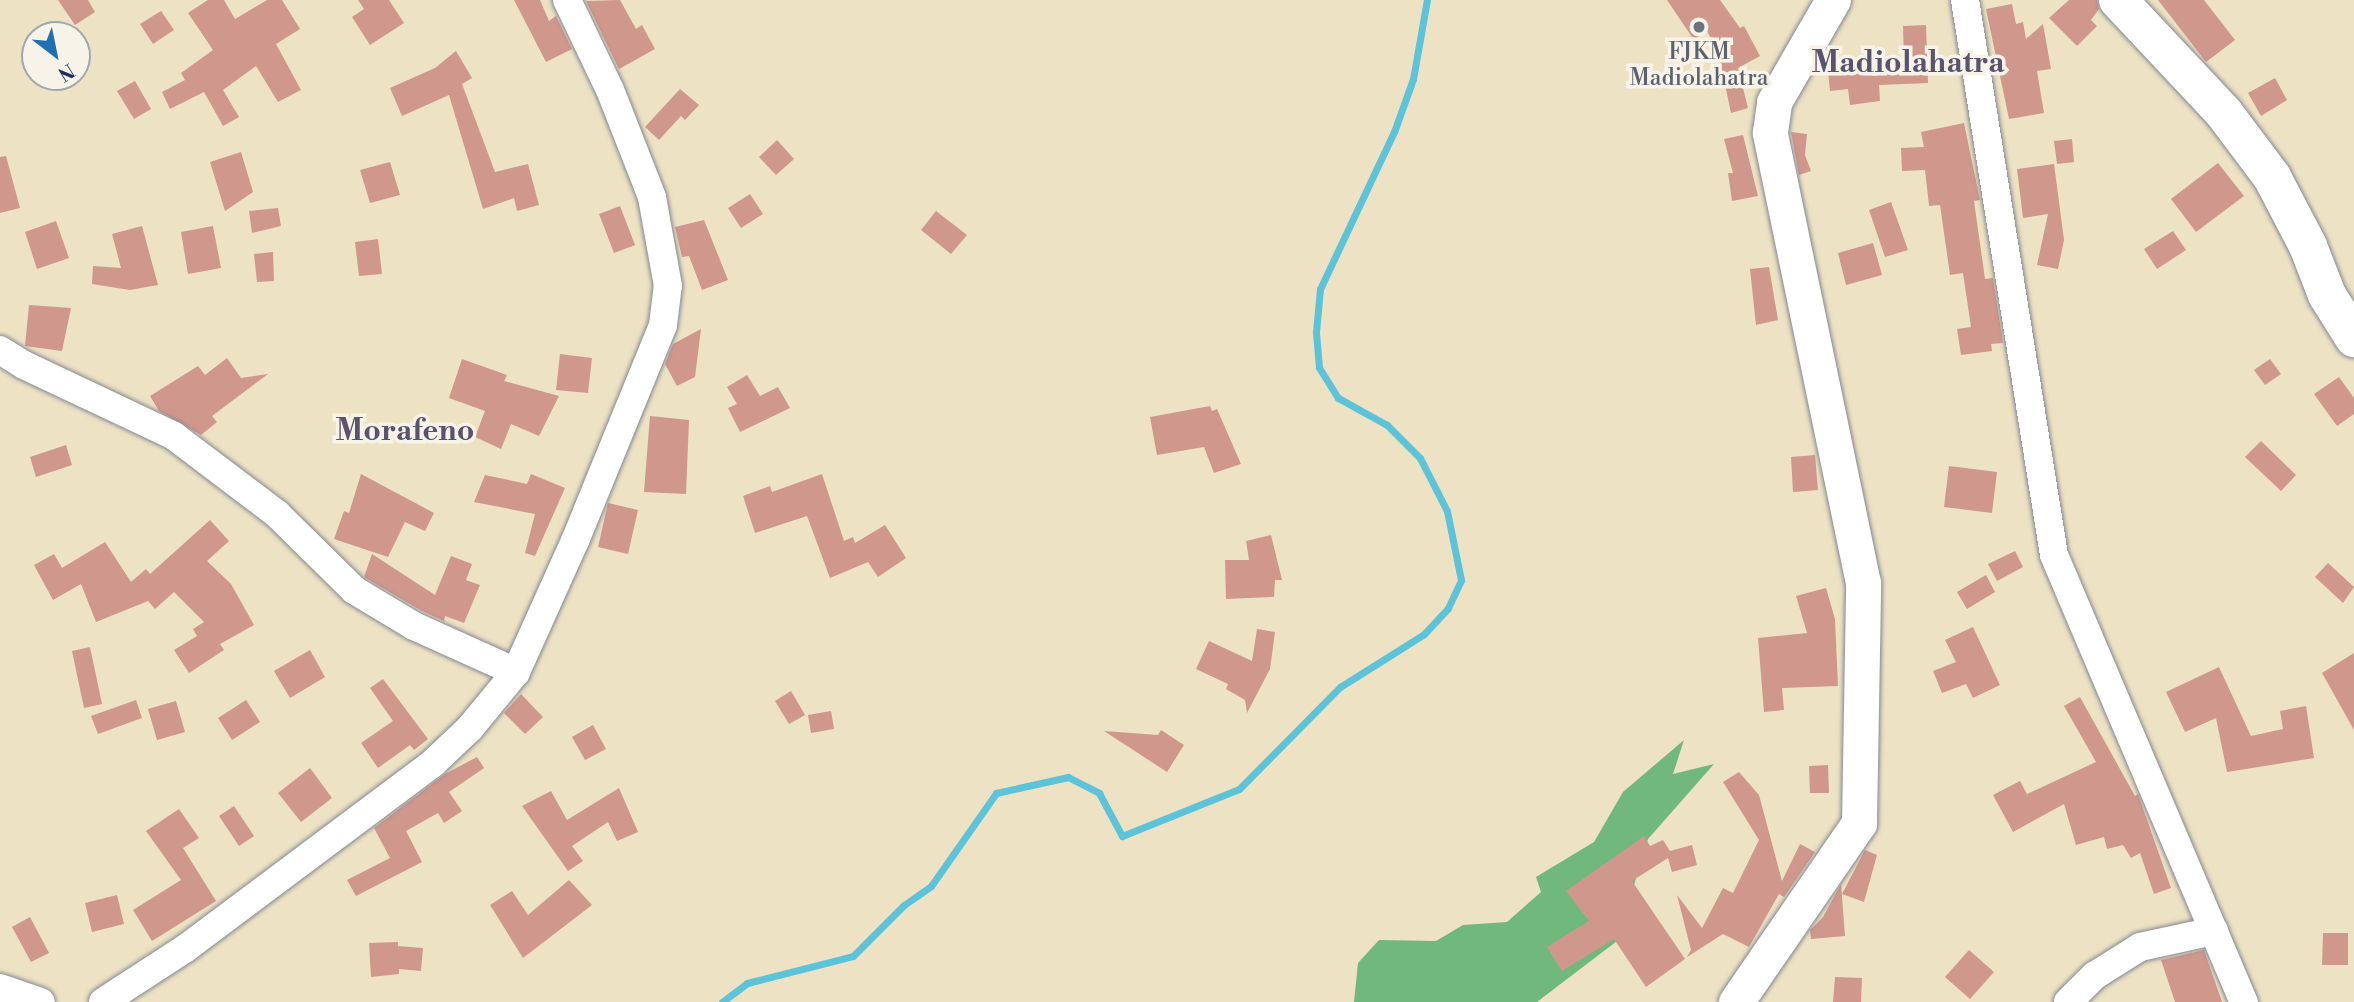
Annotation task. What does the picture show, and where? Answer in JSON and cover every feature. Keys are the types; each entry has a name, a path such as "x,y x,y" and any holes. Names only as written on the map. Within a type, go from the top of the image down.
{"main road":[{"path":"2118,0 2224,113 2272,177 2308,246 2327,295 2354,338"}],"street":[{"path":"103,1002 186,947 433,763 516,672 576,541 658,338 668,286 652,197 610,90 567,0"},
{"path":"1736,1002 1859,823 1863,583 1770,132 1774,102 1833,0"},
{"path":"1965,0 2054,555 2244,1002"},
{"path":"0,350 24,365 174,436 277,514 354,590 414,626 516,672"},
{"path":"2068,1002 2094,976 2140,947 2214,931"},
{"path":"0,988 41,1002"}],"green space":[{"path":"1684,740 1673,774 1714,764 1648,839 1617,941 1537,1002 1354,1002 1358,963 1379,940 1436,941 1463,925 1507,922 1541,892 1536,877 1594,842 1623,792"}],"building":[{"path":"58,0 88,0 95,12 81,21 72,21"},
{"path":"208,0 224,0 235,19 267,0 282,0 300,29 276,44 301,90 278,102 256,66 223,90 239,117 223,126 204,92 170,109 162,92 185,80 181,73 213,50 188,13"},
{"path":"358,0 389,0 404,23 370,45 352,17 364,9"},
{"path":"514,0 540,0 549,21 556,16 572,49 546,62"},
{"path":"620,0 636,29 642,25 655,49 619,69 586,1"},
{"path":"1667,0 1720,0 1740,28 1744,26 1760,56 1738,68 1748,108 1731,113 1718,51 1707,31 1694,40"},
{"path":"2069,0 2097,0 2099,9 2091,20 2097,26 2077,46 2049,18"},
{"path":"2158,0 2204,0 2235,40 2206,62"},
{"path":"2012,4 2016,24 2023,22 2026,39 2043,24 2051,69 2037,71 2044,113 2009,119 1986,9"},
{"path":"161,11 174,30 153,44 140,24"},
{"path":"1926,25 1928,83 1879,85 1880,101 1850,105 1848,89 1830,91 1828,71 1904,62 1903,26"},
{"path":"456,51 472,78 462,84 495,172 528,164 539,205 517,211 514,198 483,209 449,95 402,116 390,88 435,68"},
{"path":"2275,78 2287,100 2261,116 2248,93"},
{"path":"135,81 151,109 134,119 117,91"},
{"path":"680,89 699,105 685,120 681,116 659,140 645,127"},
{"path":"1964,123 1980,200 1974,201 1985,279 1993,278 2003,343 1991,344 1992,351 1961,355 1957,329 1971,327 1963,273 1950,275 1940,205 1929,206 1925,170 1902,171 1901,148 1924,147 1921,132"},
{"path":"1791,132 1807,134 1805,155 1811,171 1799,175"},
{"path":"1743,135 1758,196 1732,201 1728,173 1733,173 1724,139"},
{"path":"2072,139 2074,162 2057,164 2054,141"},
{"path":"777,140 794,159 776,175 759,157"},
{"path":"241,152 253,192 225,211 210,162"},
{"path":"6,156 20,208 0,213 0,157"},
{"path":"390,162 400,195 370,203 360,170"},
{"path":"2218,163 2244,196 2196,232 2171,199"},
{"path":"2054,164 2064,240 2058,269 2037,265 2048,214 2023,218 2017,169"},
{"path":"750,194 763,214 741,228 728,208"},
{"path":"1891,202 1908,250 1885,257 1869,210"},
{"path":"620,206 635,245 614,253 599,214"},
{"path":"278,208 281,226 252,233 249,211"},
{"path":"936,211 967,235 951,254 921,230"},
{"path":"704,220 728,280 702,290 689,256 682,257 675,227"},
{"path":"56,221 69,258 37,269 25,232"},
{"path":"142,226 158,285 130,290 92,284 93,266 121,268 112,234"},
{"path":"213,226 221,268 188,274 181,232"},
{"path":"2173,231 2186,250 2157,269 2144,249"},
{"path":"378,239 382,274 359,276 355,242"},
{"path":"1873,243 1882,275 1846,285 1838,253"},
{"path":"273,252 274,281 257,282 254,254"},
{"path":"1769,267 1778,320 1756,325 1750,269"},
{"path":"29,305 71,308 62,351 25,346"},
{"path":"701,329 695,377 677,386 665,364 673,344"},
{"path":"560,354 592,358 588,393 556,390"},
{"path":"227,358 241,378 268,374 212,416 217,422 201,435 159,411 150,396 198,366 205,375"},
{"path":"462,359 507,375 504,381 559,396 539,436 511,424 501,449 475,437 485,411 449,398"},
{"path":"2270,359 2281,374 2265,385 2254,370"},
{"path":"747,375 760,396 778,387 790,408 740,432 728,408 737,404 727,387"},
{"path":"2339,377 2354,398 2354,414 2337,426 2314,394"},
{"path":"1210,406 1212,411 1217,409 1241,464 1214,473 1204,447 1157,455 1150,417"},
{"path":"650,416 689,420 686,494 644,492"},
{"path":"2261,441 2296,475 2281,491 2245,457"},
{"path":"66,445 72,465 36,477 30,457"},
{"path":"1815,455 1818,490 1793,492 1791,457"},
{"path":"1949,466 1997,472 1992,513 1944,507"},
{"path":"361,474 434,513 425,531 405,522 388,557 334,539 344,511 349,513"},
{"path":"531,474 565,488 535,556 525,553 535,514 474,502 485,475 527,484"},
{"path":"822,474 844,541 853,537 855,543 885,525 906,558 878,577 868,562 830,578 807,516 755,533 743,496 770,486 772,492"},
{"path":"608,503 638,510 628,554 598,547"},
{"path":"210,520 229,541 207,561 231,584 254,625 220,644 224,650 189,673 174,650 197,636 193,629 204,622 174,592 155,609 148,601 96,622 81,584 53,600 34,565 54,554 62,568 105,542 131,582 146,569 150,574"},
{"path":"1271,535 1282,580 1275,580 1274,597 1226,599 1225,560 1249,560 1246,541"},
{"path":"2015,551 2023,567 1997,581 1988,564"},
{"path":"372,554 435,595 451,556 472,564 466,580 480,585 464,623 445,616 444,621 422,611 364,577"},
{"path":"2328,563 2354,587 2343,603 2315,577"},
{"path":"1986,575 1995,592 1967,609 1957,592"},
{"path":"1826,588 1835,619 1838,686 1782,688 1784,710 1764,712 1758,638 1807,633 1796,596"},
{"path":"1973,627 2000,685 1973,698 1966,684 1942,693 1933,671 1956,662 1945,640"},
{"path":"1257,629 1275,632 1270,669 1247,713 1245,700 1226,689 1228,684 1196,669 1209,641 1252,661"},
{"path":"90,647 102,704 84,708 72,651"},
{"path":"310,650 325,677 290,698 274,671"},
{"path":"2354,653 2354,730 2322,673"},
{"path":"2219,667 2251,736 2283,729 2280,711 2306,706 2314,758 2227,772 2216,718 2185,732 2166,692"},
{"path":"383,679 428,739 414,750 410,745 378,768 361,743 393,721 370,688"},
{"path":"791,691 805,715 789,724 775,701"},
{"path":"521,694 543,717 525,734 504,713"},
{"path":"2080,697 2135,796 2138,794 2171,888 2154,894 2140,853 2131,858 2123,845 2107,849 2104,837 2076,845 2064,804 2013,832 1993,795 2020,781 2027,794 2096,762 2064,706"},
{"path":"136,700 142,718 98,734 91,716"},
{"path":"246,700 260,722 232,740 218,718"},
{"path":"176,701 185,732 157,740 148,709"},
{"path":"831,711 834,729 811,733 808,715"},
{"path":"593,725 606,749 585,760 572,737"},
{"path":"1161,730 1184,745 1167,772 1104,731 1158,735"},
{"path":"477,757 484,768 449,792 462,811 444,823 438,813 406,831 422,862 356,896 347,880 390,858 374,828 445,774"},
{"path":"1828,765 1829,793 1810,793 1809,766"},
{"path":"310,768 332,798 301,822 278,793"},
{"path":"1739,772 1759,795 1782,881 1800,844 1815,852 1784,897 1779,894 1749,947 1723,934 1687,957 1691,950 1677,895 1702,928 1723,888 1733,893 1759,840 1723,782"},
{"path":"619,788 638,832 617,841 608,822 572,846 583,861 568,871 522,806 551,791 567,820"},
{"path":"234,806 254,836 239,846 219,816"},
{"path":"179,809 199,838 183,848 216,901 152,941 133,910 181,880 146,831"},
{"path":"1644,836 1650,846 1663,840 1670,851 1692,845 1697,865 1672,872 1668,858 1632,881 1685,959 1646,987 1614,939 1562,971 1547,947 1589,921 1566,891"},
{"path":"1865,850 1877,855 1864,902 1842,894"},
{"path":"569,880 592,905 523,958 490,905 512,891 528,915"},
{"path":"1841,884 1845,936 1811,939 1810,930 1823,917"},
{"path":"117,895 124,924 92,932 85,903"},
{"path":"30,917 49,953 31,962 12,927"},
{"path":"2323,933 2348,933 2348,965 2322,965"},
{"path":"398,942 398,946 423,948 421,971 399,969 399,974 371,977 369,943"},
{"path":"1969,950 1994,972 1970,999 1945,977"},
{"path":"2204,950 2222,1002 2175,1002 2161,960"},
{"path":"1835,977 1862,978 1861,1002 1833,1002"}],"waterway":[{"path":"722,1002 747,983 853,956 904,905 931,886 996,793 1068,777 1099,793 1122,836 1239,789 1340,687 1424,634 1448,608 1461,580 1447,511 1420,458 1387,425 1338,398 1319,367 1316,332 1320,289 1394,132 1413,79 1427,0"}],"place":[{"name":"FJKM Madiolahatra","path":"1699,27"}],"district":[{"name":"Madiolahatra","path":"1908,63"},
{"name":"Morafeno","path":"405,431"}]}
